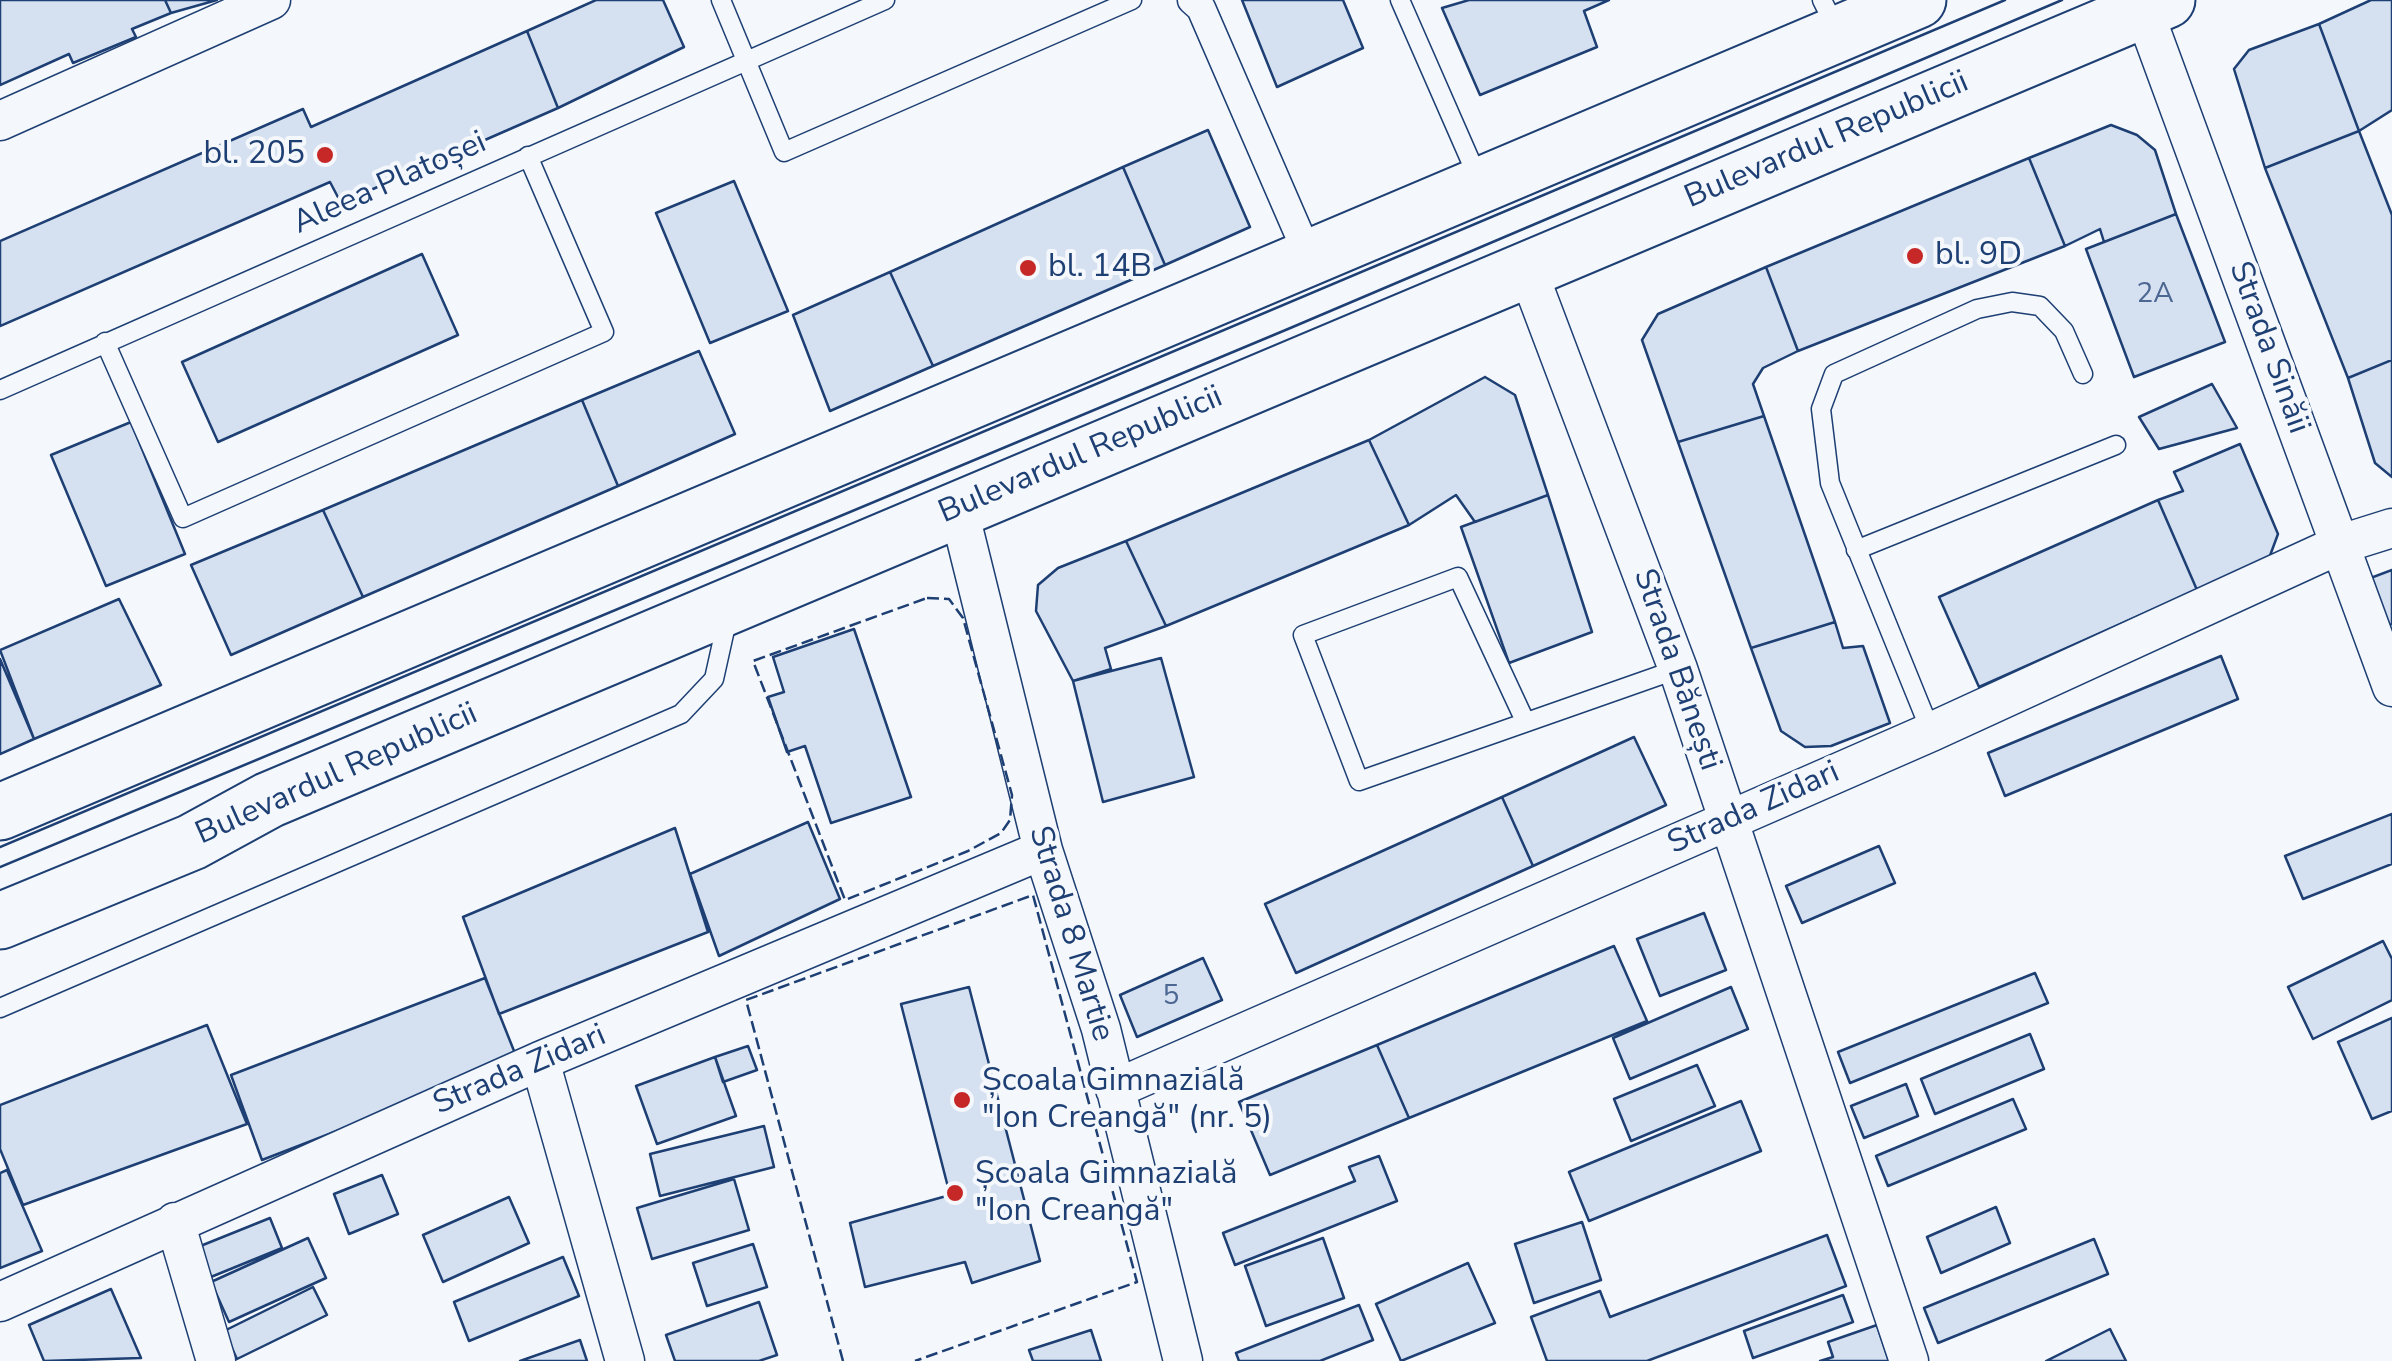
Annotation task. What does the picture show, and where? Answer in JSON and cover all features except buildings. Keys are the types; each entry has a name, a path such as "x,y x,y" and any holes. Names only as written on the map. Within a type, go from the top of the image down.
{"main road":[{"path":"0,812 1480,183 1830,16 1918,0"},
{"name":"Bulevardul Republicii","path":"0,921 192,842 286,792 2155,5"}],"street":[{"path":"0,121 271,0"},
{"path":"1192,0 1201,8 1308,257"},
{"name":"Strada Sinăii","path":"2155,5 2392,687"},
{"name":"Strada Bănești","path":"1526,269 1678,668 1909,1361"},
{"name":"Strada 8 Martie","path":"958,507 1044,850 1115,1089 1183,1361"},
{"name":"Strada Zidari","path":"1115,1089 1930,732 2341,544 2392,528"},
{"name":"Strada Zidari","path":"0,1302 540,1061 1044,850"},
{"path":"540,1061 625,1361"},
{"path":"175,1222 216,1361"}],"lane":[{"path":"721,0 784,152 1132,0"},
{"name":"Aleea Platoșei","path":"0,390 885,0"},
{"path":"1400,0 1480,183"},
{"path":"105,342 183,518 238,494 604,332 528,156"},
{"path":"1930,732 1830,483 1821,409 1834,374 1977,309 2012,302 2040,306 2064,332 2083,374"},
{"path":"1856,550 2116,444"},
{"path":"1525,721 1458,577 1303,635 1359,781 1678,668"},
{"path":"0,1008 681,714 714,679 730,604"}],"tram line":[{"path":"0,847 2005,0"},
{"path":"0,867 1288,329 2062,0"}],"fence":[{"path":"927,598 949,599 963,618 1012,795 1010,820 1001,833 968,851 845,900 753,661 927,598"},
{"path":"843,1361 746,1000 1033,895 1137,1282 915,1361"}],"place":[{"name":"bl. 205","path":"325,155"},
{"name":"bl. 9D","path":"1915,256"},
{"name":"bl. 14B","path":"1028,268"},
{"name":"Școala Gimnazială \"Ion Creangă\" (nr. 5)","path":"962,1100"},
{"name":"Școala Gimnazială \"Ion Creangă\"","path":"955,1193"}]}
